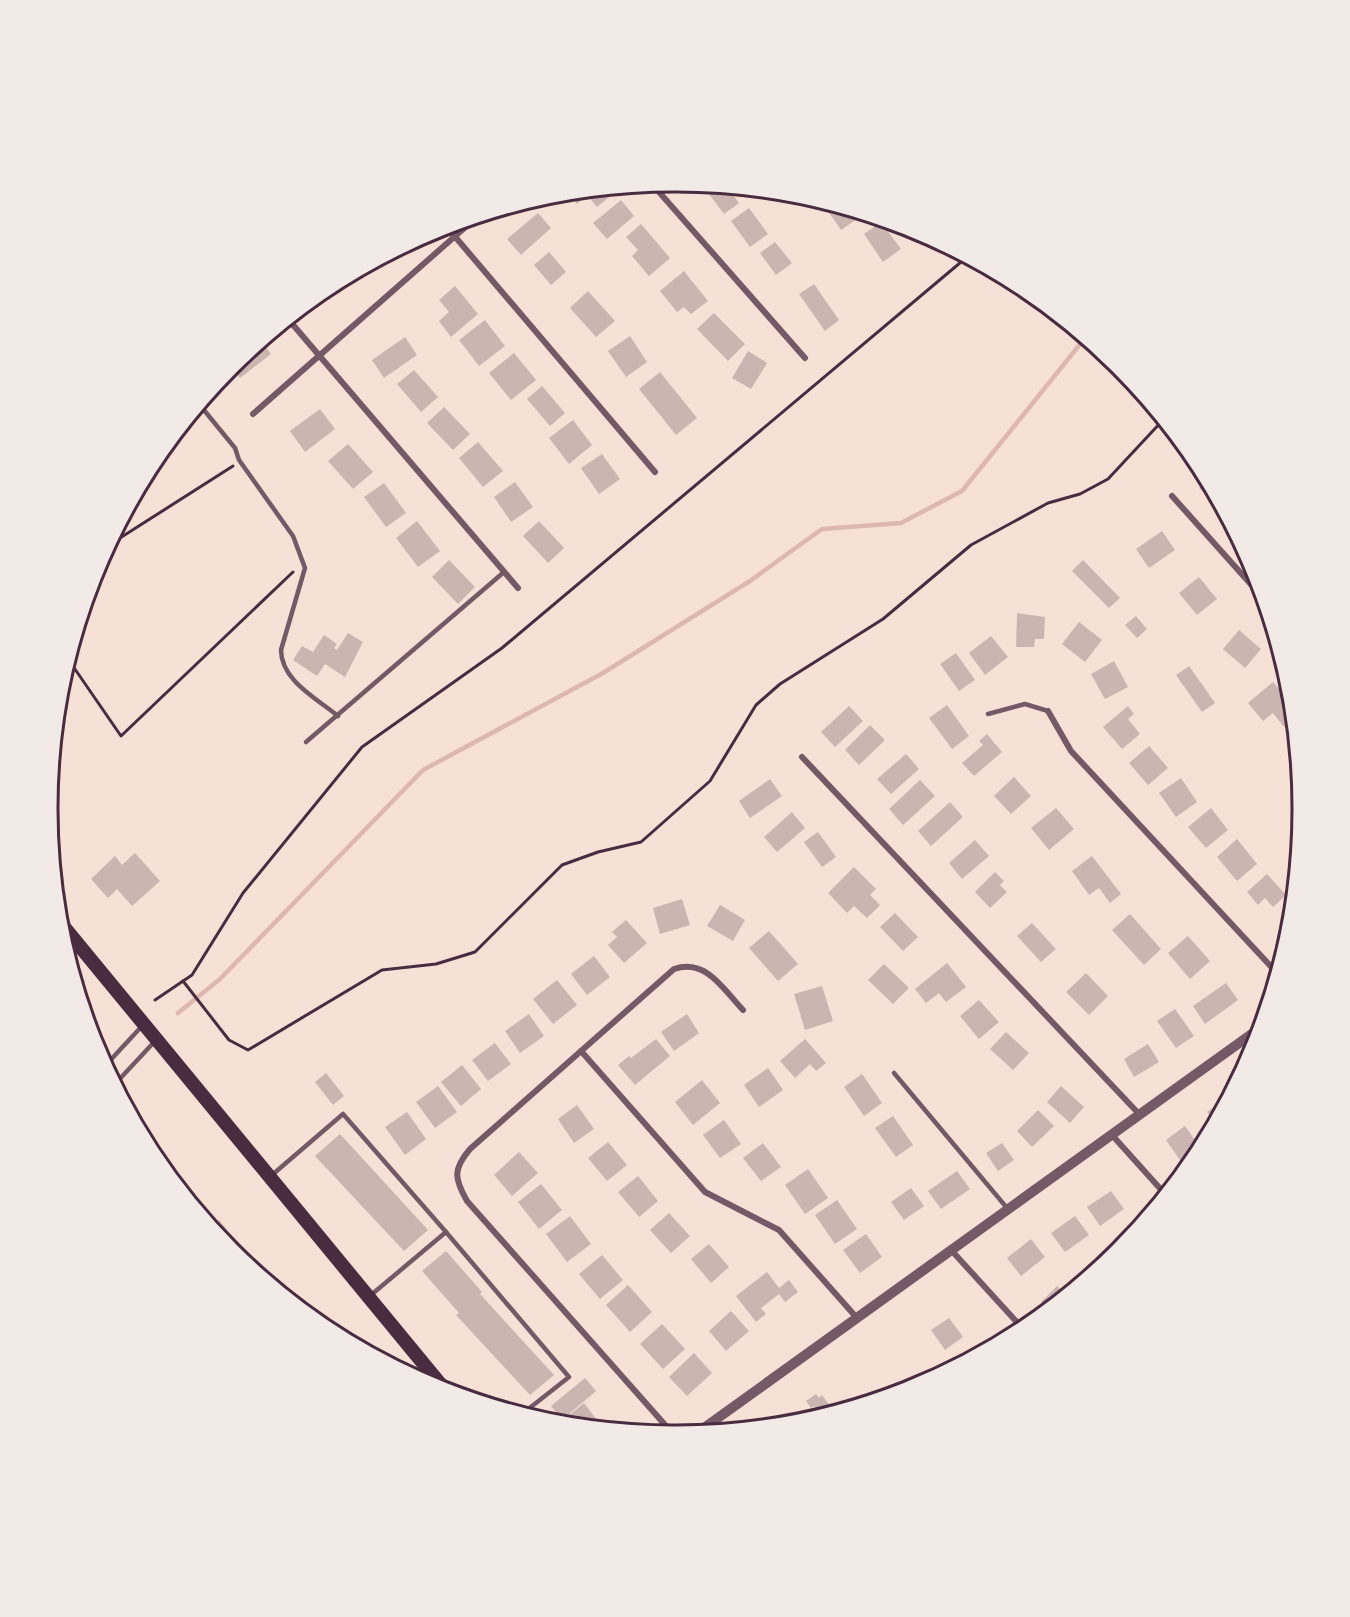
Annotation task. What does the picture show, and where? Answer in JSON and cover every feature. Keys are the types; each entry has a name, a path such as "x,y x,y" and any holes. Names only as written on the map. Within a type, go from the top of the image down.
{"main road":[{"path":"72,937 433,1375"}],"street":[{"path":"659,192 805,357"},
{"path":"253,414 462,230"},
{"path":"453,234 655,472"},
{"path":"293,325 518,588"},
{"path":"1172,496 1248,581"},
{"path":"1048,711 1071,751 1271,966"},
{"path":"802,757 1140,1115"},
{"path":"665,1425 467,1201 456,1175 458,1162 662,977 686,965 709,973 743,1010"},
{"path":"709,1424 1248,1037"},
{"path":"581,1051 705,1192 779,1230 858,1318"},
{"path":"1112,1135 1161,1188"},
{"path":"952,1251 1017,1322"}],"lane":[{"path":"204,410 235,447 240,462 293,536 305,568 281,650 281,661 286,674 338,716"},
{"path":"306,742 504,572"},
{"path":"988,714 1025,704 1048,711"},
{"path":"112,1059 144,1024"},
{"path":"121,1078 156,1040"},
{"path":"894,1073 1008,1210"},
{"path":"270,1176 343,1114 569,1377 530,1407"},
{"path":"369,1297 446,1232"}],"path":[{"path":"155,1000 192,975 243,893 362,747 502,648 960,263"},
{"path":"183,981 230,1040 248,1050 382,970 436,964 475,952 562,865 598,852 640,842 710,781 756,705 780,684 883,619 972,544 1047,503 1080,494 1108,479 1158,425"},
{"path":"122,536 240,462"},
{"path":"75,668 121,736 303,562"}],"building":[{"path":"708,193 733,195 739,203 724,214"},
{"path":"611,195 597,207 589,198"},
{"path":"621,200 634,216 607,239 593,223"},
{"path":"749,208 768,234 750,247 731,221"},
{"path":"828,211 856,220 841,230"},
{"path":"538,213 551,228 521,255 507,239"},
{"path":"641,224 670,258 649,276 632,256 638,250 626,237"},
{"path":"875,226 887,230 901,249 883,262 864,234"},
{"path":"775,242 792,263 776,275 760,253"},
{"path":"549,252 566,272 551,285 534,265"},
{"path":"684,271 708,301 691,314 684,307 677,312 660,291"},
{"path":"814,284 839,320 825,331 799,294"},
{"path":"455,286 478,314 451,337 439,321 449,312 439,300"},
{"path":"588,291 615,321 596,337 570,308"},
{"path":"714,313 745,344 728,361 697,329"},
{"path":"485,320 505,346 479,366 459,340"},
{"path":"630,336 647,362 626,377 608,351"},
{"path":"405,337 417,355 384,378 372,360"},
{"path":"266,348 271,354 240,378 237,375"},
{"path":"748,351 767,363 751,389 732,378"},
{"path":"514,353 536,380 511,400 489,373"},
{"path":"414,370 438,397 421,412 397,384"},
{"path":"660,372 697,418 676,435 639,389"},
{"path":"542,386 565,413 550,426 527,399"},
{"path":"444,407 470,434 453,450 427,423"},
{"path":"320,409 335,429 305,452 290,431"},
{"path":"573,420 592,445 569,464 549,438"},
{"path":"478,442 503,471 483,487 459,458"},
{"path":"348,444 373,472 353,489 328,461"},
{"path":"602,454 620,479 599,494 581,468"},
{"path":"515,482 533,507 511,522 494,497"},
{"path":"384,483 406,513 386,527 364,497"},
{"path":"417,521 440,551 418,567 396,538"},
{"path":"539,521 564,548 548,563 523,536"},
{"path":"1162,531 1175,550 1149,568 1136,549"},
{"path":"449,560 475,587 458,604 432,577"},
{"path":"1083,560 1120,598 1109,608 1072,571"},
{"path":"1199,577 1217,599 1197,615 1179,593"},
{"path":"1017,613 1045,617 1044,639 1035,639 1034,647 1016,647"},
{"path":"1136,616 1147,629 1137,638 1125,625"},
{"path":"1079,622 1102,640 1085,662 1062,644"},
{"path":"1239,630 1261,649 1245,668 1223,649"},
{"path":"348,633 363,642 345,677 325,664 317,676 293,660 302,646 313,652 324,635 337,644 334,648 337,650"},
{"path":"991,636 1008,657 985,675 969,653"},
{"path":"956,653 975,680 959,691 940,664"},
{"path":"1114,661 1128,687 1105,699 1091,674"},
{"path":"1189,666 1215,703 1202,712 1176,675"},
{"path":"1273,682 1280,691 1286,726 1284,727 1273,713 1263,721 1248,703"},
{"path":"947,705 969,736 952,749 929,718"},
{"path":"849,706 863,721 835,747 821,732"},
{"path":"1128,706 1134,714 1128,719 1140,734 1122,749 1103,727"},
{"path":"870,725 885,740 859,765 845,750"},
{"path":"987,734 1002,752 974,776 962,763 983,745 979,741"},
{"path":"1149,746 1168,768 1148,785 1129,763"},
{"path":"906,754 919,769 891,794 877,779"},
{"path":"1014,777 1031,796 1011,814 994,796"},
{"path":"1181,778 1197,802 1176,817 1159,793"},
{"path":"770,779 782,796 750,818 739,801"},
{"path":"920,780 935,796 903,825 889,809"},
{"path":"950,802 963,817 931,846 918,831"},
{"path":"1056,808 1074,829 1049,850 1031,828"},
{"path":"1211,808 1228,830 1206,848 1188,827"},
{"path":"792,812 805,828 777,852 764,837"},
{"path":"818,832 836,857 822,867 804,842"},
{"path":"1237,839 1257,864 1237,881 1217,857"},
{"path":"975,840 989,856 962,879 949,863"},
{"path":"135,853 160,881 132,906 117,889 108,898 91,879 115,856 122,865"},
{"path":"1092,856 1121,894 1110,903 1099,888 1089,895 1072,871"},
{"path":"854,867 876,889 870,895 880,905 867,918 854,906 847,913 828,893"},
{"path":"995,872 1004,881 1000,885 1007,892 990,908 975,892"},
{"path":"1267,874 1285,894 1273,907 1265,898 1258,905 1247,892"},
{"path":"682,899 690,925 660,934 653,908"},
{"path":"720,905 745,920 733,941 707,926"},
{"path":"895,913 918,937 903,951 880,927"},
{"path":"1130,914 1161,949 1144,965 1112,930"},
{"path":"626,920 647,943 624,963 608,945 617,937 612,932"},
{"path":"1032,923 1056,949 1041,962 1017,936"},
{"path":"769,931 798,964 778,981 749,948"},
{"path":"1188,936 1210,961 1190,979 1168,953"},
{"path":"594,956 610,977 587,995 571,974"},
{"path":"947,963 966,987 946,1002 939,993 926,1003 915,989"},
{"path":"884,964 909,988 893,1004 868,980"},
{"path":"1086,973 1108,996 1089,1015 1066,992"},
{"path":"557,980 577,1005 553,1024 533,999"},
{"path":"1226,983 1238,1000 1205,1024 1193,1006"},
{"path":"822,986 833,1021 805,1030 794,994"},
{"path":"979,1000 999,1022 979,1039 960,1016"},
{"path":"1175,1009 1194,1036 1176,1048 1157,1021"},
{"path":"529,1014 544,1036 520,1053 505,1031"},
{"path":"687,1014 699,1033 674,1051 661,1032"},
{"path":"1006,1032 1029,1053 1013,1070 990,1049"},
{"path":"656,1039 670,1056 635,1085 618,1065"},
{"path":"805,1039 826,1063 816,1071 810,1064 795,1078 780,1061"},
{"path":"495,1043 511,1064 488,1081 472,1060"},
{"path":"1148,1044 1159,1062 1134,1077 1124,1059"},
{"path":"462,1065 481,1089 461,1106 441,1082"},
{"path":"768,1068 783,1090 759,1107 744,1085"},
{"path":"326,1073 344,1096 333,1105 315,1082"},
{"path":"862,1074 882,1103 864,1116 844,1087"},
{"path":"702,1080 720,1103 693,1125 675,1102"},
{"path":"438,1086 457,1112 435,1128 416,1102"},
{"path":"1061,1086 1084,1107 1070,1123 1047,1102"},
{"path":"577,1105 594,1129 574,1143 558,1119"},
{"path":"1038,1110 1054,1126 1032,1147 1017,1131"},
{"path":"407,1112 426,1139 405,1155 385,1127"},
{"path":"893,1116 913,1145 896,1157 875,1128"},
{"path":"724,1120 741,1144 720,1158 703,1135"},
{"path":"1185,1126 1195,1140 1181,1161 1166,1140"},
{"path":"340,1134 428,1230 404,1251 315,1156"},
{"path":"608,1142 627,1165 607,1181 588,1158"},
{"path":"763,1143 781,1167 761,1181 743,1158"},
{"path":"1002,1143 1014,1160 998,1171 986,1153"},
{"path":"519,1152 538,1173 512,1196 494,1175"},
{"path":"808,1169 828,1198 805,1214 785,1185"},
{"path":"957,1171 970,1189 941,1209 928,1191"},
{"path":"638,1176 658,1201 639,1217 618,1192"},
{"path":"541,1184 562,1210 539,1229 518,1202"},
{"path":"911,1188 924,1206 904,1220 891,1202"},
{"path":"1111,1191 1124,1209 1100,1226 1087,1207"},
{"path":"837,1200 857,1229 835,1244 815,1215"},
{"path":"669,1213 690,1236 671,1253 650,1230"},
{"path":"570,1216 591,1244 567,1262 546,1234"},
{"path":"1075,1216 1089,1235 1065,1252 1051,1233"},
{"path":"219,1220 230,1234 230,1234 217,1221"},
{"path":"866,1234 882,1257 860,1273 843,1250"},
{"path":"1031,1239 1045,1257 1021,1276 1007,1258"},
{"path":"709,1244 729,1267 711,1283 691,1259"},
{"path":"446,1251 482,1292 480,1294 554,1375 530,1395 456,1315 459,1313 422,1271"},
{"path":"602,1255 623,1280 600,1299 579,1274"},
{"path":"767,1272 779,1288 789,1280 798,1292 785,1302 779,1294 761,1308 766,1314 756,1322 736,1296"},
{"path":"628,1285 652,1312 630,1332 606,1305"},
{"path":"1057,1286 1060,1289 1042,1304 1041,1302"},
{"path":"731,1311 749,1331 726,1351 709,1331"},
{"path":"949,1318 963,1337 945,1350 931,1330"},
{"path":"662,1324 685,1349 663,1369 640,1344"},
{"path":"694,1353 712,1373 687,1396 669,1377"},
{"path":"585,1378 596,1391 568,1415 557,1413 551,1406"},
{"path":"816,1394 819,1398 822,1395 830,1405 811,1408 806,1401"},
{"path":"584,1403 597,1420 595,1420 569,1415"}],"waterway":[{"path":"178,1013 220,979 423,770 603,673 750,581 822,529 901,523 962,491 1080,344"}]}
